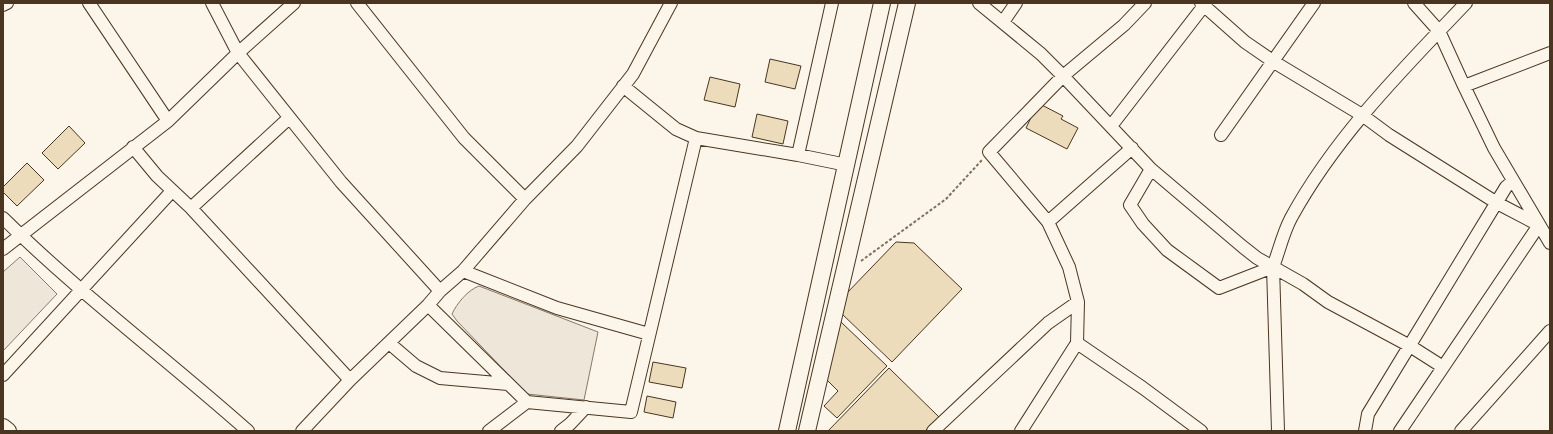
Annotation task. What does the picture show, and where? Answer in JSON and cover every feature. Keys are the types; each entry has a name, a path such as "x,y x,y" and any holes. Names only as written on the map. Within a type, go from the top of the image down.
{"main road":[{"path":"787,431 882,3"},
{"path":"807,431 907,3"},
{"path":"3,427 8,431"}],"street":[{"path":"3,5 7,3"},
{"path":"89,3 168,121"},
{"path":"212,3 238,53 289,118 341,182 440,291"},
{"path":"3,249 168,121 238,53 294,3"},
{"path":"357,3 464,138 525,199"},
{"path":"302,431 350,380 428,305 440,291 463,271 525,199 577,146 633,74 671,3"},
{"path":"798,155 832,3"},
{"path":"979,3 1004,22 1041,54 1151,169 1257,258 1303,284 1328,302 1410,346 1443,367"},
{"path":"1004,22 1016,3"},
{"path":"1021,431 1077,343 1078,302 1069,267 1048,222 989,152 1063,76 1124,25 1145,3"},
{"path":"1221,135 1274,62 1314,3"},
{"path":"1414,3 1440,31 1464,86 1494,148 1550,243"},
{"path":"1278,431 1273,267 1290,220 1319,171 1362,116 1466,3"},
{"path":"1110,126 1204,4 1245,42 1274,62 1362,116 1389,136 1497,203 1539,225"},
{"path":"1464,86 1550,53"},
{"path":"623,86 676,129 696,138 798,155 847,165"},
{"path":"191,208 289,118"},
{"path":"428,305 527,402 631,412 696,138"},
{"path":"133,147 157,176 191,208 350,380"},
{"path":"1048,222 1132,148"},
{"path":"1151,169 1130,205 1143,224 1167,250 1219,288 1273,267"},
{"path":"1365,431 1368,414 1506,187 1513,181"},
{"path":"3,375 172,191"},
{"path":"3,218 81,289 248,431"},
{"path":"1400,431 1539,225"},
{"path":"463,271 557,308 649,334"},
{"path":"933,431 1048,324 1078,302"},
{"path":"1461,431 1550,331"},
{"path":"389,343 416,366 440,378 508,384"},
{"path":"1077,343 1143,388 1201,431"},
{"path":"489,431 527,402"},
{"path":"561,431 586,407"}],"path":[{"path":"843,274 946,199 989,152"}],"shaded area":[{"path":"20,257 57,294 3,351 3,272"},
{"path":"479,286 598,332 584,400 527,394 457,321 452,314 457,306 463,297"}],"building":[{"path":"770,59 801,66 795,89 765,82"},
{"path":"710,77 740,84 735,107 704,100"},
{"path":"1038,103 1063,116 1061,119 1078,128 1067,149 1026,128"},
{"path":"757,114 788,121 783,144 752,137"},
{"path":"69,126 85,143 58,169 42,153"},
{"path":"27,163 44,180 17,206 3,192 3,187"},
{"path":"896,242 914,243 962,289 892,362 841,313 846,294"},
{"path":"841,322 887,366 837,418 824,406 838,391 825,378"},
{"path":"653,362 686,368 682,388 649,382"},
{"path":"889,368 939,417 925,431 828,431"},
{"path":"647,396 676,402 673,418 644,412"}]}
